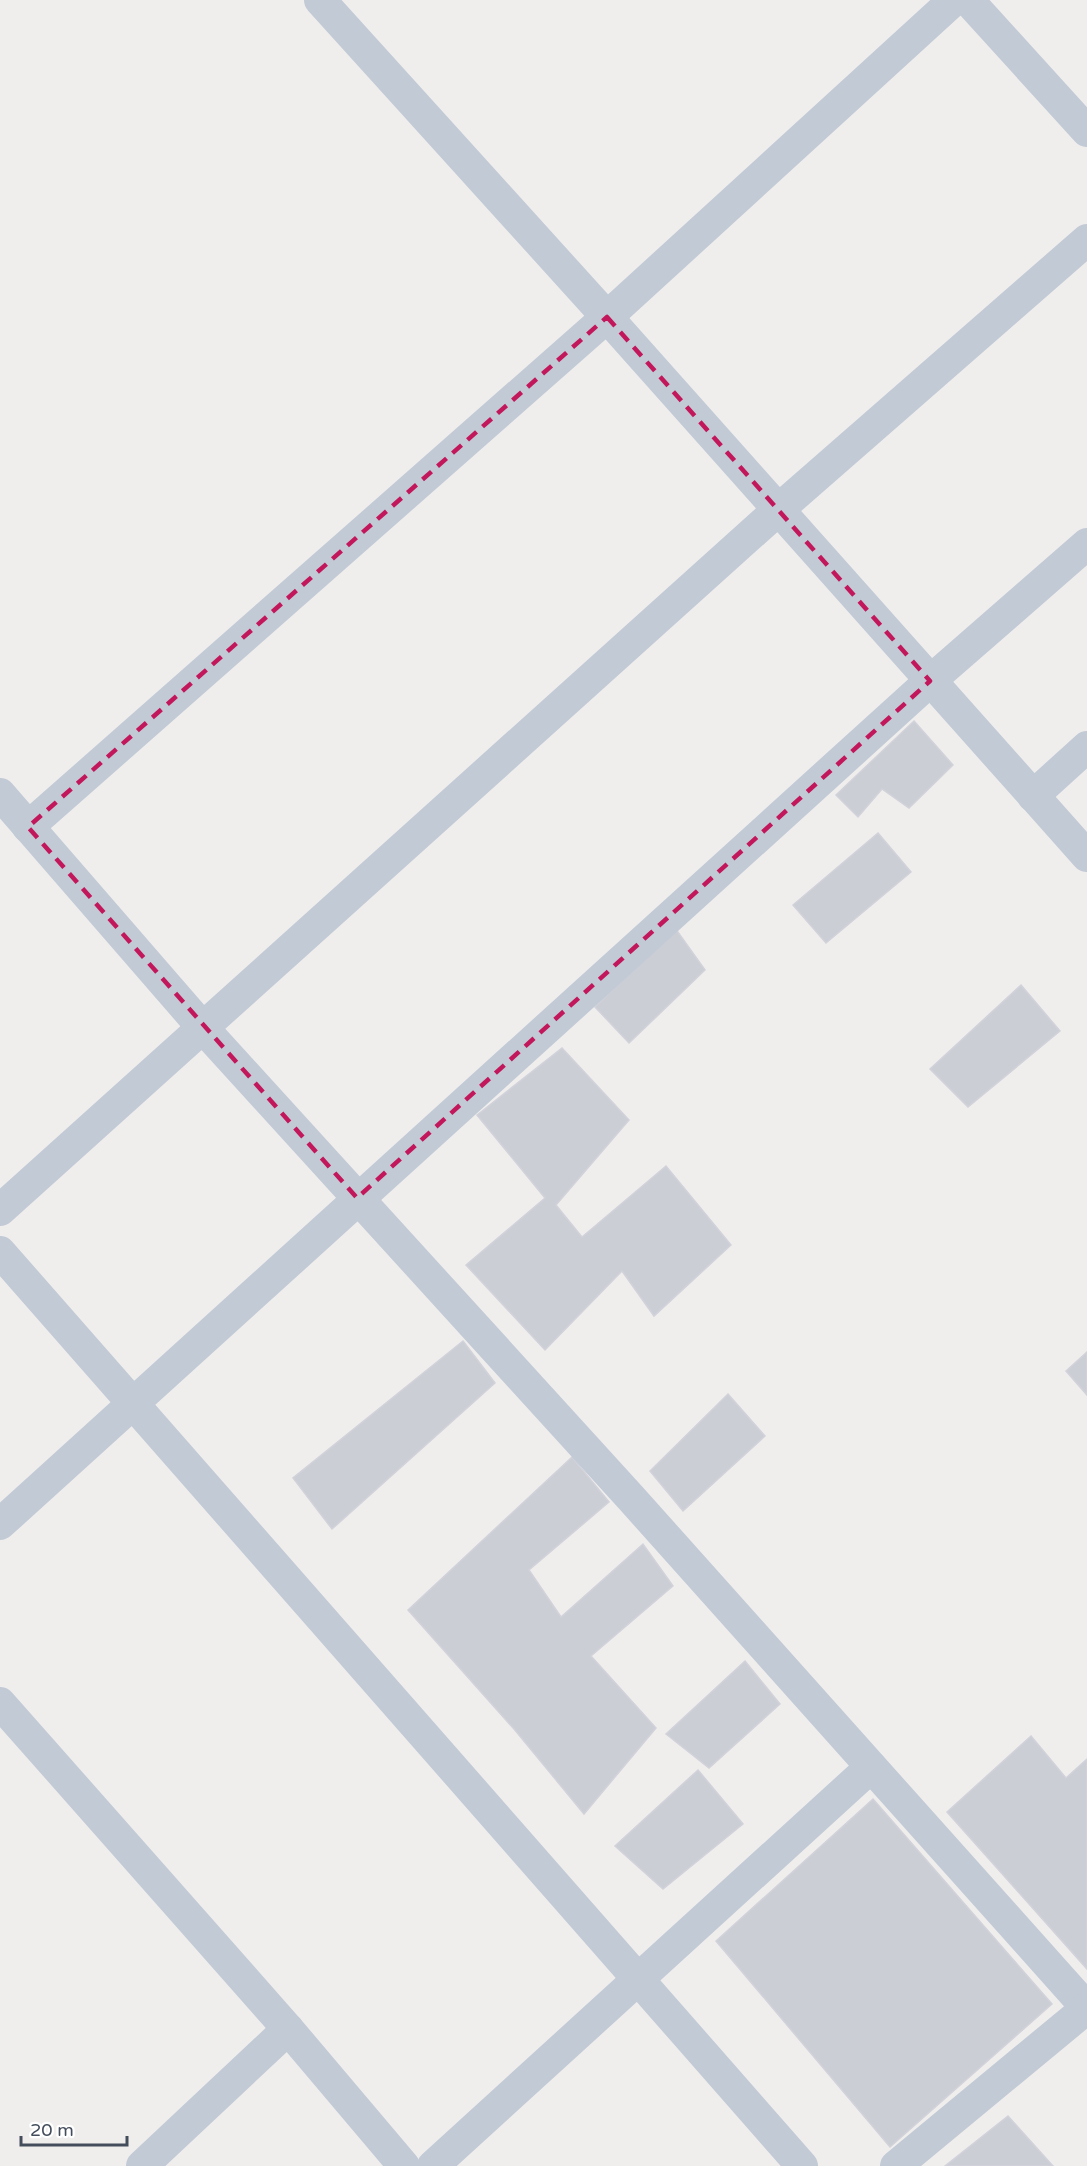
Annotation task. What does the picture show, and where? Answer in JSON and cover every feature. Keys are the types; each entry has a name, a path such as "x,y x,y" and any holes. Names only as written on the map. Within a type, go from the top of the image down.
{"street":[{"path":"321,0 607,316 1087,856"},
{"path":"28,827 607,316 954,0"},
{"path":"968,0 1087,131"},
{"path":"0,1210 778,510 1087,240"},
{"path":"0,1524 134,1405 357,1198 930,681 1087,544"},
{"path":"1032,796 1087,747"},
{"path":"0,794 203,1028 1087,2008 896,2166"},
{"path":"0,1252 802,2166"},
{"path":"0,1703 288,2029 404,2166"},
{"path":"433,2166 871,1767"},
{"path":"141,2166 288,2029"}],"highlighted area":[{"path":"607,317 930,681 357,1198 28,827"}],"building":[{"path":"914,721 953,765 909,808 882,789 858,817 836,795"},
{"path":"878,833 911,872 826,943 793,905"},
{"path":"675,928 705,970 629,1043 595,1007"},
{"path":"1021,985 1060,1031 968,1107 930,1069"},
{"path":"562,1048 629,1120 556,1205 582,1237 666,1166 731,1245 654,1316 622,1271 545,1350 466,1265 545,1198 477,1115"},
{"path":"463,1341 495,1383 332,1529 293,1478"},
{"path":"1087,1352 1087,1395 1066,1371"},
{"path":"728,1394 765,1436 683,1511 650,1471"},
{"path":"572,1457 609,1502 529,1570 561,1617 643,1544 673,1586 591,1656 656,1728 584,1814 514,1729 408,1610"},
{"path":"745,1661 780,1704 709,1768 666,1734"},
{"path":"1031,1736 1066,1778 1087,1759 1087,1969 947,1812"},
{"path":"698,1770 743,1824 663,1889 615,1846"},
{"path":"873,1799 1052,2004 890,2147 716,1941"},
{"path":"1008,2116 1053,2166 945,2166"}]}
